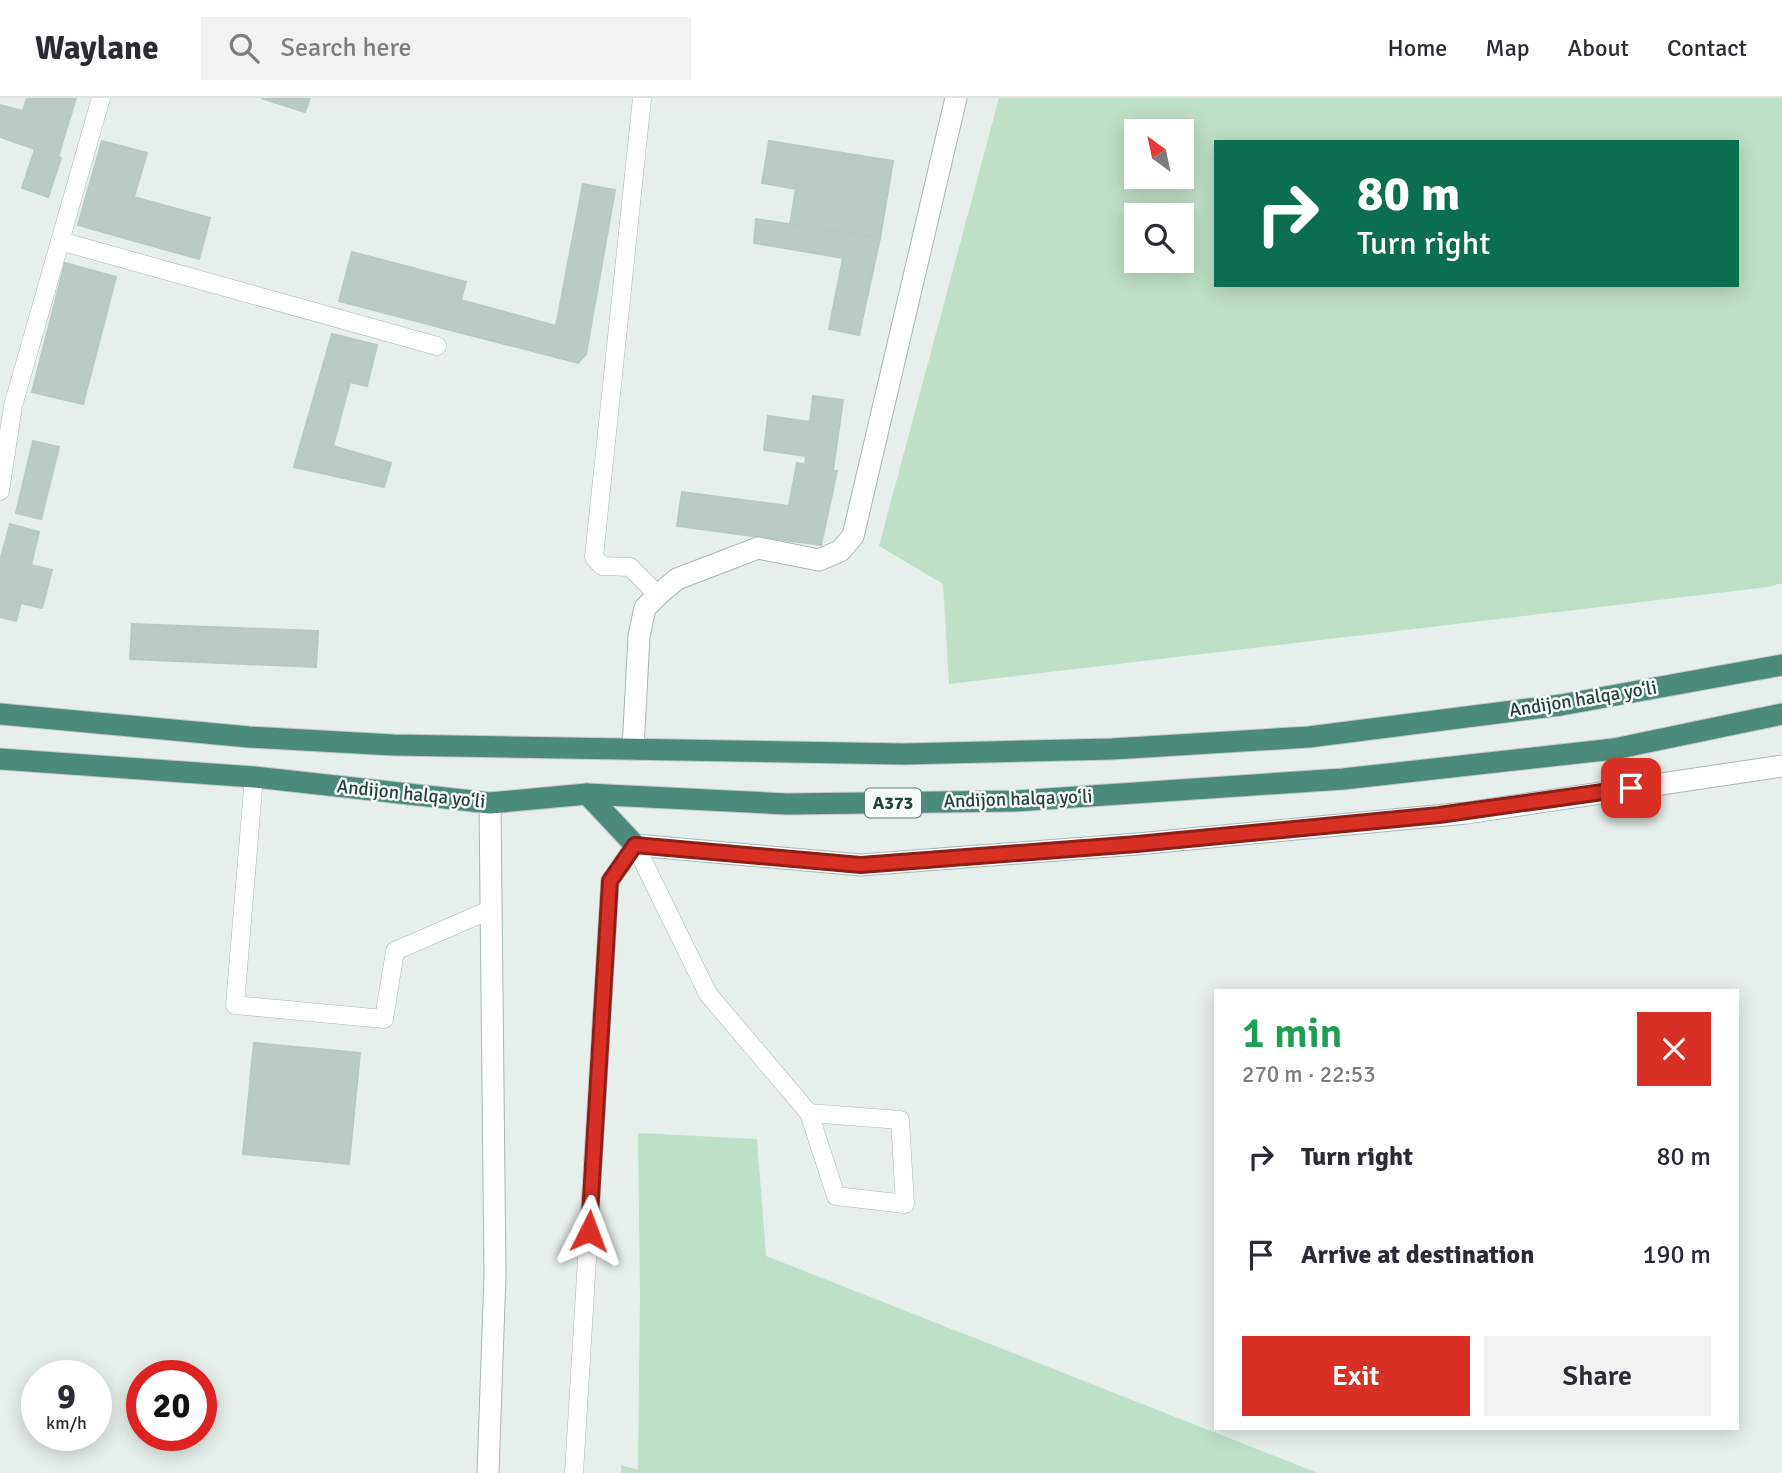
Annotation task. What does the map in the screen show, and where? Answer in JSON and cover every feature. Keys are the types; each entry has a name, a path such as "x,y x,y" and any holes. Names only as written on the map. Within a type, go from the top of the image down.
{"highway":[{"name":"Andijon halqa yo‘li","path":"0,714 249,737 509,749 904,754 1112,749 1309,737 1560,705 1782,665"},
{"name":"Andijon halqa yo‘li","path":"0,759 254,777 490,803 587,794 787,804 1015,801 1316,781 1614,749 1782,714"},
{"path":"587,794 635,845"}],"street":[{"path":"633,749 639,636 645,608 658,595 677,579 758,548 819,560 840,551 853,536 956,98"},
{"path":"635,845 861,865 1137,844 1466,813 1782,766"},
{"path":"488,1473 495,1276 490,803"}],"lane":[{"path":"0,491 13,406 100,98"},
{"path":"642,98 594,557 602,566 630,567 658,595"},
{"path":"60,241 437,346"},
{"path":"254,777 235,1005 384,1019 395,951 492,909"},
{"path":"574,1473 610,881 635,845 708,994 809,1112 836,1196 905,1204 900,1120 809,1112"}],"green space":[{"path":"999,98 1782,98 1782,583 1768,587 949,684 943,584 879,546"},
{"path":"638,1133 757,1139 766,1256 1318,1473 621,1473 621,1465 638,1470"}],"building":[{"path":"27,98 76,98 58,157 0,137 0,105 23,111"},
{"path":"261,98 310,98 305,112"},
{"path":"102,141 147,153 134,197 210,218 199,259 78,225"},
{"path":"769,141 893,161 880,238 790,224 796,189 762,183"},
{"path":"35,149 61,158 48,197 22,188"},
{"path":"583,184 615,190 586,354 578,363 339,301 352,252 466,282 461,300 556,326"},
{"path":"756,219 880,238 859,335 829,329 843,258 754,243"},
{"path":"65,263 116,277 83,404 32,392"},
{"path":"332,334 377,345 367,386 350,382 333,446 391,463 384,487 294,467"},
{"path":"813,396 843,400 833,470 805,465 806,456 764,450 768,416 810,422"},
{"path":"33,441 59,447 41,519 16,513"},
{"path":"797,463 837,471 821,545 677,526 682,492 789,506"},
{"path":"10,524 39,532 31,565 52,570 42,608 21,603 16,621 0,617 0,561"},
{"path":"132,624 318,631 316,667 130,659"},
{"path":"254,1043 360,1053 349,1164 243,1154"}],"route":[{"path":"589,1231 610,881 635,845 861,865 1137,844 1466,813 1631,788"}]}
